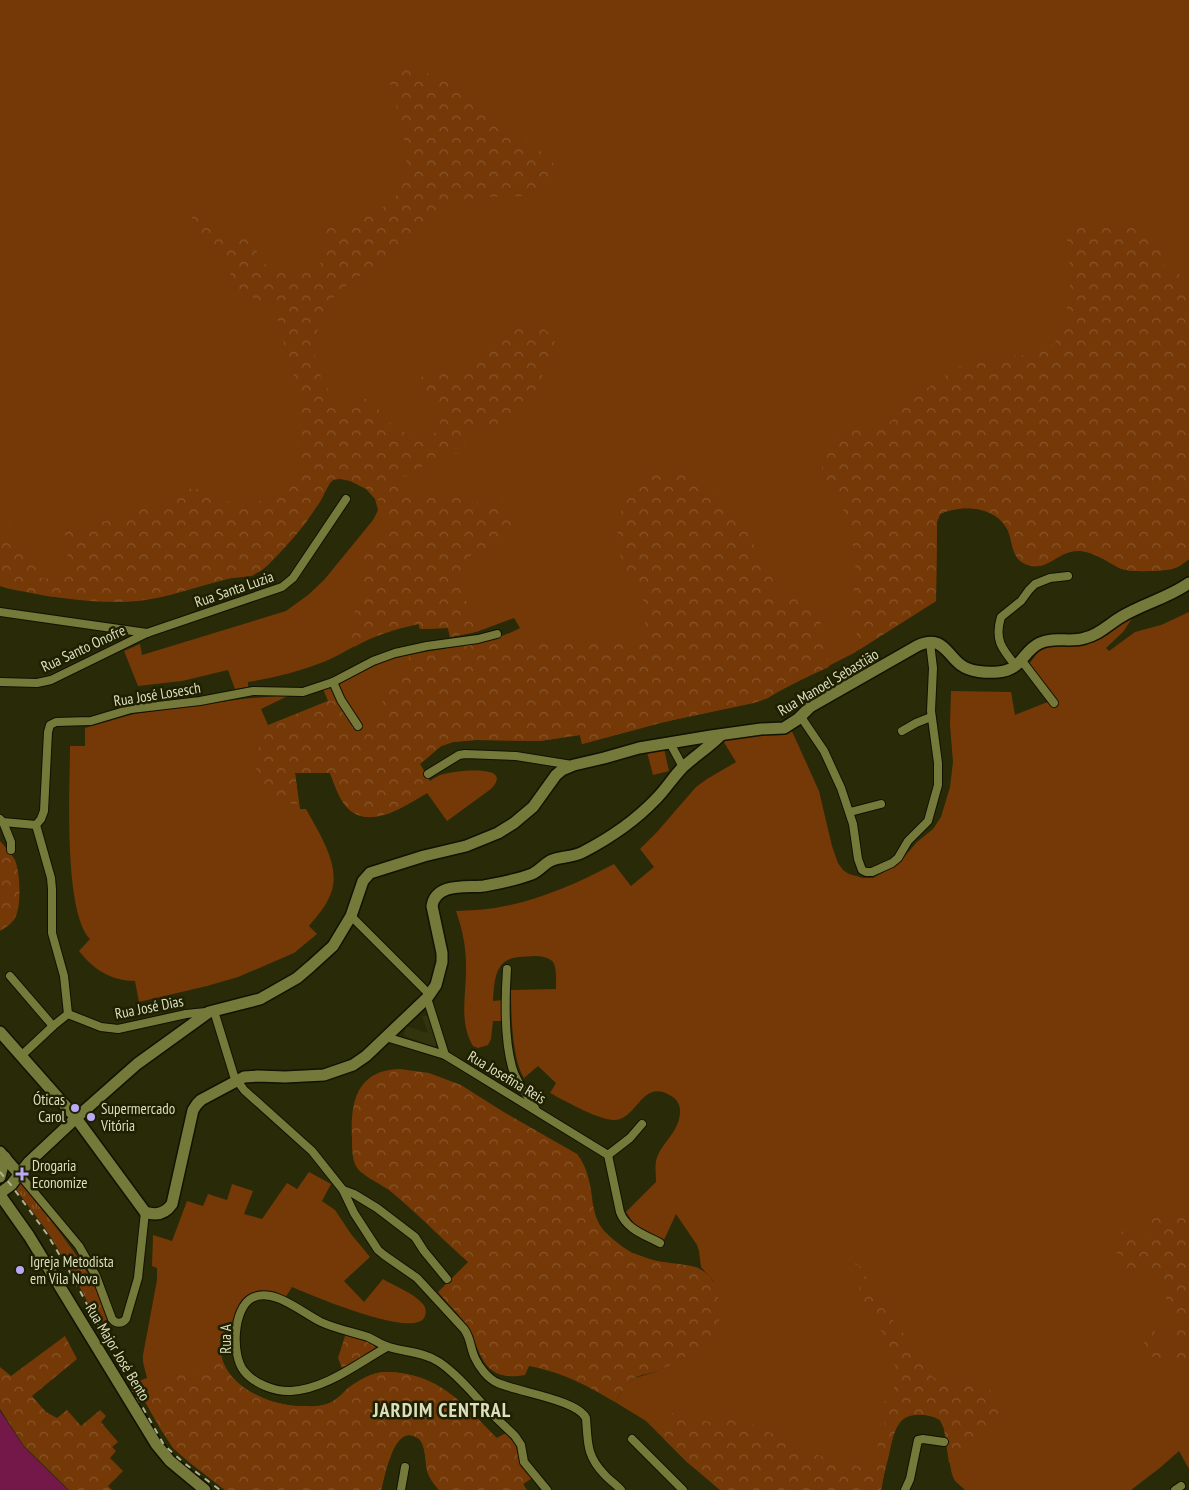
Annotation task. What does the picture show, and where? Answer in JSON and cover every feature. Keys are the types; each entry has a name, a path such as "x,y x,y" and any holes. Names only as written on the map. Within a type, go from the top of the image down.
{"street":[{"name":"Rua Santa Luzia","path":"147,633 274,591 285,585 298,571 346,499"},
{"path":"1054,703 1019,663 1000,645 999,633 1001,617 1021,601 1035,584 1050,578 1068,576"},
{"path":"801,717 824,752 836,776 850,812 858,859 863,871 872,872 896,861 908,841 928,821 938,785 938,763 931,717 933,668 930,643 942,646 960,665 974,670 999,672 1010,669 1019,663 1032,648 1042,642 1088,637 1125,615 1189,583"},
{"path":"0,612 147,633"},
{"name":"Rua Santo Onofre","path":"0,682 37,683 51,680 147,633"},
{"name":"Rua José Losesch","path":"36,825 41,820 44,811 48,732 52,723 91,721 131,709 200,701 253,691 303,692 334,682 373,661 395,653 497,634"},
{"name":"Rua Manoel Sebastião","path":"212,1012 260,1000 297,978 333,946 351,916 363,881 370,873 424,856 466,846 498,833 533,808 556,774 562,770 574,765 639,748 761,729 784,728 801,717 808,709 917,646 930,643"},
{"path":"334,682 341,700 358,726"},
{"path":"902,731 931,717"},
{"path":"0,1032 76,1118 145,1212 155,1215 161,1214 168,1210 172,1204 191,1118 197,1104 236,1080 250,1076 324,1075 353,1066 428,997 436,985 442,962 440,938 432,906 436,897 455,886 482,886 529,875 538,871 549,862 583,852 609,837 634,819 656,798 683,767 721,735"},
{"path":"670,743 683,767"},
{"path":"428,774 459,755 465,754 525,757 574,765"},
{"path":"850,812 881,804"},
{"path":"1,821 36,825 51,878 52,933 64,976 68,1014 21,1056"},
{"path":"1,821 11,842 11,850"},
{"path":"351,916 428,997 445,1055"},
{"path":"506,969 507,1022 512,1068 536,1110"},
{"path":"10,976 53,1026"},
{"path":"0,1194 11,1185 29,1162 137,1064 212,1012 236,1080 244,1090 312,1151 344,1190 354,1213 378,1250 417,1278 464,1329 469,1337 475,1359 486,1374 496,1382 560,1402 581,1411 586,1418 589,1449 592,1459 605,1476 621,1490"},
{"name":"Rua José Dias","path":"68,1014 101,1027 118,1029 193,1013 212,1012"},
{"name":"Rua Josefina Reis","path":"386,1037 445,1055 608,1155"},
{"path":"642,1124 630,1138 608,1155 620,1212 624,1220 628,1225 660,1243"},
{"path":"2,1155 79,1246 96,1276 113,1320 117,1323 125,1320 128,1314 138,1278 145,1212"},
{"path":"0,1177 2,1155"},
{"path":"344,1190 377,1208 415,1236 424,1251 447,1279"},
{"name":"Rua Major José Bento","path":"0,1194 29,1236 156,1444 170,1461 205,1490"},
{"name":"Rua A","path":"387,1347 325,1382 301,1390 286,1391 261,1384 244,1372 237,1355 236,1340 240,1315 245,1304 254,1297 268,1296 287,1302 321,1322 371,1338 387,1347 424,1355 444,1366 515,1436 521,1445 524,1462 547,1490"},
{"path":"905,1490 910,1479 917,1441 923,1438 944,1442"},
{"path":"632,1439 683,1490"},
{"path":"401,1490 405,1467"}],"shaded area":[{"path":"422,1016 430,1016 438,1040 435,1047 404,1036 406,1026 428,1033"},
{"path":"0,1411 24,1447 68,1490 0,1490"}],"green space":[{"path":"0,0 1189,0 1189,559 1172,569 1130,571 1119,568 1096,555 1073,551 1042,565 1028,565 1022,562 1015,554 1009,532 1000,520 993,515 985,511 967,508 948,511 940,514 937,522 936,601 854,653 760,701 664,722 582,744 580,735 540,741 476,740 453,742 441,746 420,764 430,781 442,774 459,771 481,771 496,775 497,781 491,789 447,821 427,793 397,810 375,817 364,817 354,813 345,805 338,794 330,773 295,773 300,809 306,809 316,827 333,869 334,880 328,900 309,926 317,934 294,953 238,977 139,1002 135,981 118,979 103,973 79,951 90,939 81,925 75,903 72,876 69,817 70,746 85,746 85,728 134,714 242,699 290,695 261,709 268,725 328,701 323,689 332,685 362,726 336,684 377,664 395,658 478,643 520,628 514,618 476,632 450,637 448,628 420,629 418,623 394,629 377,636 317,665 287,674 248,682 248,687 235,689 228,670 182,681 138,686 124,651 140,644 142,655 286,611 308,595 324,580 373,520 378,510 375,499 366,489 350,481 340,479 333,480 330,483 320,502 297,533 263,569 252,576 231,578 160,597 128,601 47,596 0,586"},
{"path":"408,69 435,76 461,91 498,123 539,150 553,162 558,170 558,180 525,196 469,199 447,209 429,221 385,261 353,280 335,295 321,316 317,333 316,364 334,400 343,402 360,399 369,400 392,425 406,433 421,437 435,433 441,417 439,403 421,387 423,374 431,371 453,375 468,372 489,345 502,333 508,331 531,327 545,330 551,334 555,343 555,350 553,354 537,366 544,378 542,386 525,397 515,419 507,423 476,427 469,432 464,448 460,453 436,457 409,475 396,479 397,487 404,491 449,494 481,503 502,502 511,507 515,521 511,535 501,544 470,556 459,574 461,591 465,599 489,627 472,633 450,637 448,628 420,629 419,624 386,633 354,647 351,630 354,613 363,593 362,557 386,530 390,519 386,507 369,491 358,483 339,478 330,483 315,510 282,550 268,565 252,575 223,580 160,597 125,602 68,599 0,586 0,529 5,524 9,524 12,527 11,538 14,545 34,560 40,577 45,579 55,576 65,563 68,553 65,533 73,529 110,520 137,507 163,507 172,495 185,489 204,489 213,492 239,509 247,509 269,495 290,487 297,478 299,470 297,431 303,403 277,317 272,307 241,292 234,285 228,266 193,222 188,204 199,209 228,233 244,233 254,237 260,258 275,271 297,273 317,266 325,256 324,233 328,227 359,221 387,204 402,187 406,177 406,150 404,135 390,83 394,75"},
{"path":"1108,222 1138,227 1150,234 1160,246 1164,265 1187,282 1186,312 1189,322 1189,559 1172,569 1137,571 1124,570 1091,554 1073,551 1042,565 1028,565 1022,562 1015,554 1006,527 994,515 985,511 967,508 948,511 940,514 937,522 936,601 860,649 850,604 856,581 855,554 843,507 822,468 822,457 833,436 845,429 856,426 880,427 889,423 906,405 933,384 957,368 974,360 1023,355 1040,351 1054,344 1063,330 1070,292 1067,238 1074,229 1079,227"},
{"path":"666,469 679,469 692,473 703,480 728,503 740,518 755,547 771,571 775,593 786,597 807,597 820,620 829,667 789,685 768,698 754,703 664,722 582,744 580,735 540,741 476,740 453,742 441,746 420,764 430,782 427,793 396,810 374,817 363,816 353,812 344,804 330,773 295,773 299,804 280,801 266,789 257,770 256,759 268,726 328,701 339,701 357,729 373,717 410,655 486,642 575,638 623,641 634,638 639,634 646,620 646,611 644,603 623,564 619,549 619,519 623,506 639,484 651,475"},
{"path":"1189,612 1189,1469 1179,1451 1131,1490 965,1490 953,1477 946,1434 942,1423 935,1417 919,1414 905,1417 898,1424 889,1452 881,1490 688,1463 646,1421 615,1402 626,1385 635,1378 655,1372 687,1356 633,1253 714,1282 701,1267 697,1245 676,1214 664,1240 634,1224 626,1212 656,1182 657,1158 678,1124 679,1104 671,1096 661,1092 653,1092 621,1119 606,1119 550,1093 556,1083 538,1066 524,1078 520,1070 515,1048 511,990 556,989 556,975 553,962 544,957 516,957 501,966 496,977 493,1001 503,1000 505,1021 493,1021 491,1039 488,1045 478,1048 473,1046 468,1036 464,1017 465,951 456,911 495,908 526,901 571,885 614,864 631,886 654,867 640,849 696,787 736,762 722,739 791,729 819,791 838,863 849,874 863,878 873,878 897,865 917,842 933,829 941,817 950,787 953,762 950,725 951,691 1011,692 1015,715 1055,699 1029,664 1043,647 1135,614 1123,632 1106,648 1109,651 1135,632 1161,625"},
{"path":"664,749 669,771 653,775 647,752"},
{"path":"0,841 15,860 20,889 19,906 15,918 11,924 0,931"},
{"path":"400,1069 429,1073 461,1085 577,1154 586,1171 598,1221 609,1236 636,1255 653,1260 696,1267 705,1272 714,1282 718,1296 718,1323 707,1341 700,1348 682,1359 657,1371 635,1378 626,1386 615,1402 574,1380 553,1372 529,1366 525,1375 510,1376 499,1374 490,1369 484,1362 464,1322 438,1292 468,1262 389,1190 360,1171 355,1163 352,1151 352,1113 359,1091 365,1082 374,1075"},
{"path":"309,1172 331,1184 322,1201 335,1210 351,1234 370,1257 344,1281 364,1302 383,1279 418,1299 424,1306 425,1316 415,1323 401,1323 382,1319 339,1306 292,1287 285,1298 244,1300 238,1312 233,1334 221,1334 222,1359 233,1378 256,1395 285,1405 314,1407 327,1404 361,1380 376,1373 404,1373 420,1378 449,1392 496,1439 506,1433 515,1444 521,1467 532,1478 523,1484 439,1490 428,1473 422,1443 418,1438 410,1435 398,1441 394,1448 381,1490 225,1490 173,1448 143,1398 136,1382 147,1378 143,1355 157,1280 157,1268 152,1266 153,1235 172,1241 187,1201 203,1206 208,1194 227,1200 232,1184 253,1191 244,1214 262,1219 287,1183 297,1189"},
{"path":"20,1182 88,1273 105,1312 107,1328 101,1328 72,1272 47,1231 15,1188"},
{"path":"1189,1208 1189,1393 1185,1373 1180,1365 1170,1361 1160,1361 1140,1351 1140,1347 1147,1339 1147,1332 1151,1329 1154,1329 1159,1347 1168,1349 1174,1347 1177,1340 1171,1312 1162,1288 1154,1278 1142,1272 1128,1271 1125,1268 1125,1260 1122,1255 1111,1250 1111,1245 1119,1239 1122,1231 1125,1229 1130,1232 1136,1241 1143,1244 1143,1235 1150,1233 1148,1222 1158,1217 1178,1215"},
{"path":"855,1263 861,1268 872,1292 906,1337 927,1371 940,1380 973,1382 982,1385 999,1397 1003,1405 1002,1414 980,1432 971,1450 949,1463 944,1429 940,1420 932,1416 923,1415 910,1416 904,1419 894,1435 881,1490 720,1490 688,1463 664,1439 663,1417 672,1413 679,1413 713,1423 720,1423 734,1414 740,1415 757,1428 782,1437 812,1453 862,1467 872,1465 879,1451 878,1437 885,1425 883,1415 884,1402 896,1385 895,1365 884,1334 877,1327 861,1298"},
{"path":"346,1333 376,1342 378,1345 375,1349 342,1368 338,1358"},
{"path":"65,1336 77,1359 32,1396 46,1412 57,1418 67,1410 81,1426 100,1410 106,1416 101,1422 118,1442 112,1447 116,1451 110,1458 123,1471 108,1486 112,1490 69,1490 24,1446 0,1409 0,1367 11,1376"},
{"path":"221,1357 226,1369 242,1387 264,1399 288,1405 321,1406 327,1404 357,1382 376,1373 405,1374 421,1378 435,1384 461,1402 497,1438 506,1433 515,1444 521,1467 532,1478 523,1484 527,1490 439,1490 428,1473 422,1443 418,1438 410,1435 398,1441 394,1448 381,1490 225,1490 173,1448 144,1400 152,1395 159,1382 173,1381 177,1376 196,1370 202,1364 218,1361"}],"railway":[{"path":"0,1172 47,1234 71,1274 164,1445 184,1463 220,1490"}],"place":[{"name":"Óticas Carol","path":"75,1108"},
{"name":"Supermercado Vitória","path":"91,1117"},
{"name":"Drogaria Economize","path":"22,1174"},
{"name":"Igreja Metodista em Vila Nova","path":"20,1270"}],"district":[{"name":"JARDIM CENTRAL","path":"442,1410"}]}
